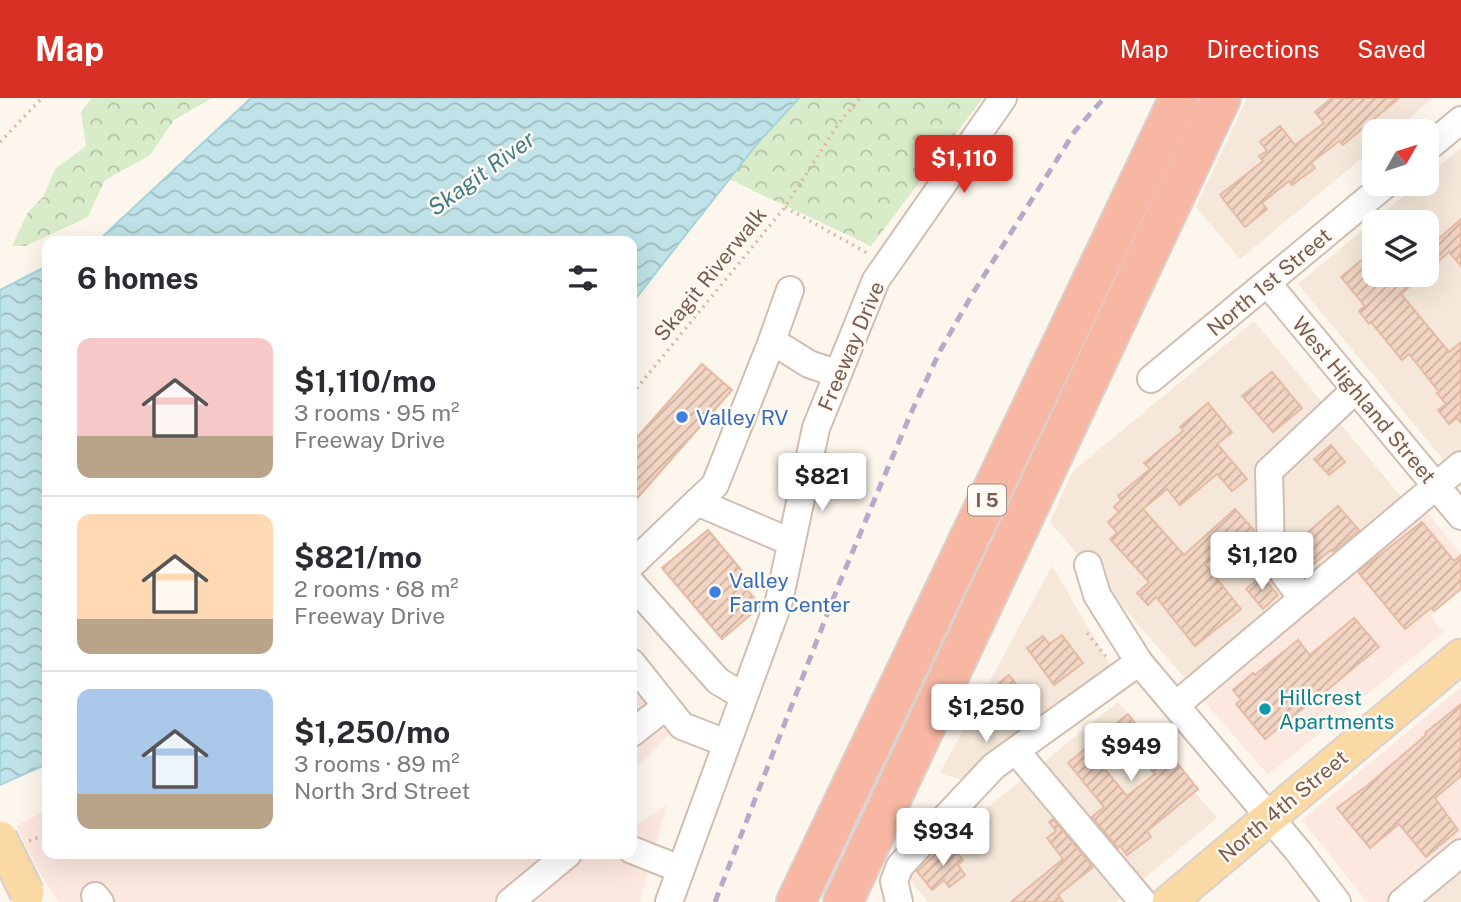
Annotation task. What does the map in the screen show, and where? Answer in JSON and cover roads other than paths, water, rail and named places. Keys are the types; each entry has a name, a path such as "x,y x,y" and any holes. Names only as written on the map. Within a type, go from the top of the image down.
{"highway":[{"name":"I 5","path":"796,902 1179,98"},
{"name":"I 5","path":"843,902 1221,98"}],"main road":[{"name":"North 4th Street","path":"1169,902 1461,656"},
{"path":"0,838 29,898"}],"street":[{"name":"Freeway Drive","path":"669,902 779,601 816,428 876,281 1003,98"},
{"path":"1439,138 1461,120"},
{"name":"North 1st Street","path":"1151,379 1372,196"},
{"name":"West Highland Street","path":"1268,284 1461,516"},
{"path":"637,559 715,485 790,290"},
{"path":"772,341 810,364 838,374"},
{"path":"1302,598 1284,575 1271,551 1269,471 1356,389"},
{"path":"1176,705 1461,466"},
{"path":"698,502 779,537 792,539"},
{"path":"1088,565 1097,595 1139,662 1337,902"},
{"path":"637,590 718,681 743,696"},
{"path":"896,891 900,866 994,766 1139,662"},
{"path":"637,669 682,726 726,743"},
{"path":"637,729 666,706"},
{"path":"1016,751 1143,902"},
{"path":"637,852 680,869"},
{"path":"1402,902 1461,853"},
{"path":"510,902 558,859"}],"water":[{"name":"Skagit River","path":"251,98 799,98 757,144 637,297 637,236 103,236"},
{"path":"42,269 42,766 0,785 0,290"}],"railway":[{"path":"715,902 839,584 940,351 973,293 1075,131 1104,98"}],"place":[{"name":"Valley RV","path":"682,417"},
{"name":"Valley Farm Center","path":"715,592"},
{"name":"Hillcrest Apartments","path":"1265,709"}]}
